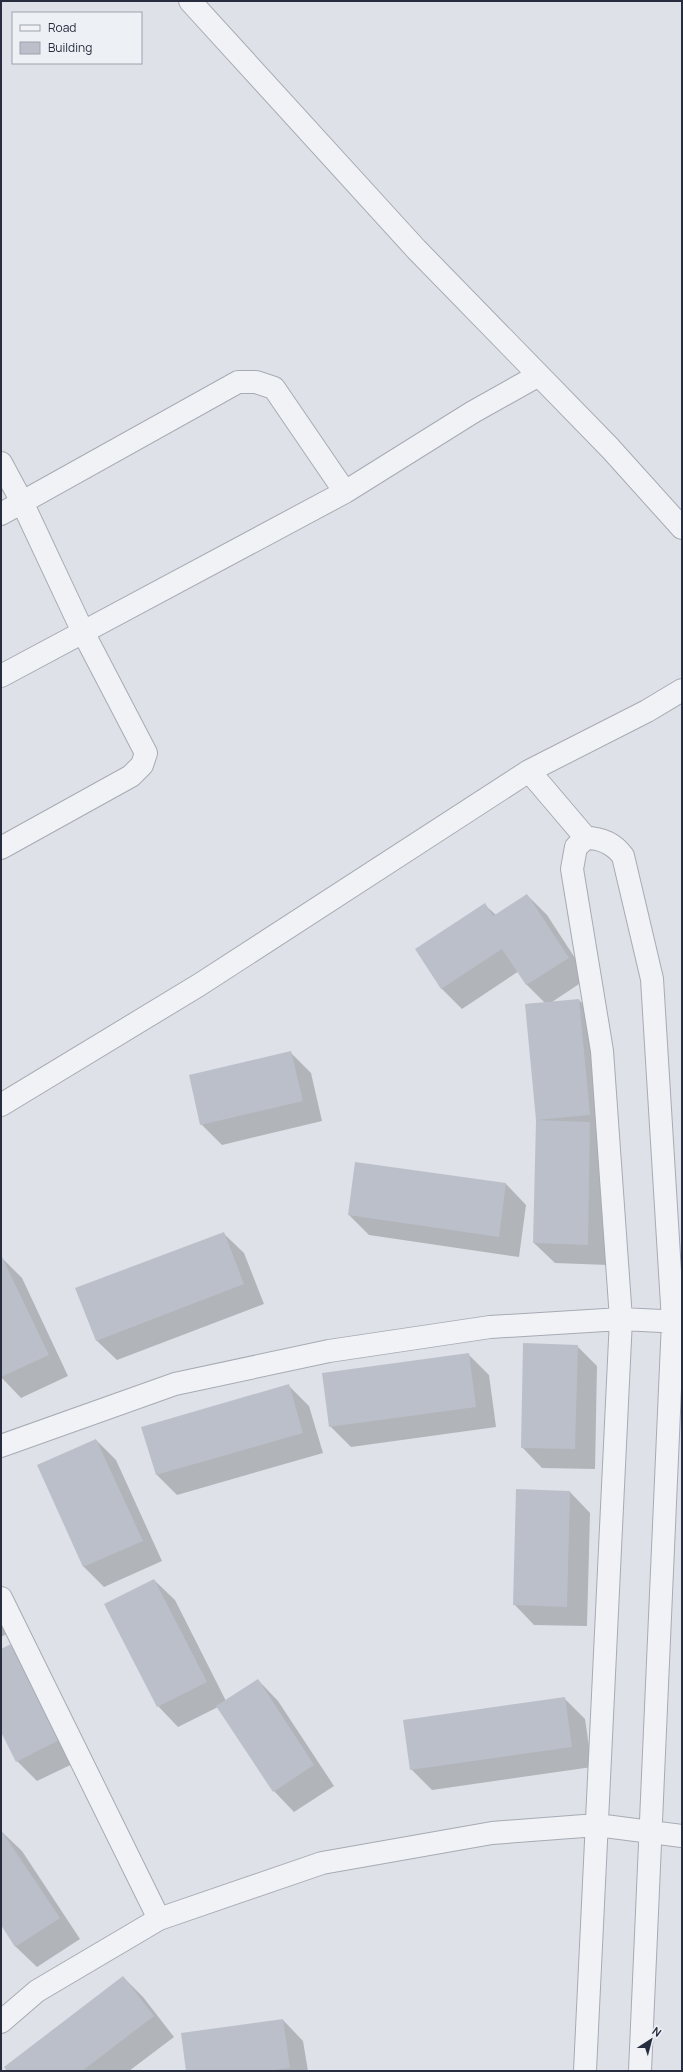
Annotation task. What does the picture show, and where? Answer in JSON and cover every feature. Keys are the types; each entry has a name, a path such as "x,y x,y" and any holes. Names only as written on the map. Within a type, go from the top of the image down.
{"street":[{"path":"190,1 416,249 610,448 682,528"},
{"path":"1,676 345,492 473,412 539,375"},
{"path":"1,514 238,382 256,382 274,388 345,492"},
{"path":"1,463 22,502 83,632 146,753 142,765 131,776 1,848"},
{"path":"1,1105 199,985 528,771 647,711 682,690"},
{"path":"528,771 586,838"},
{"path":"585,2071 621,1319 602,1051 572,869 576,847 586,838 595,838 607,842 617,847 623,856 652,979 677,1322 640,2071"},
{"path":"1,1446 175,1384 330,1351 490,1327 621,1319 677,1322"},
{"path":"1,1598 159,1919"},
{"path":"1,2022 37,1991 159,1919 322,1863 492,1834 597,1825 682,1836"}],"building":[{"path":"527,894 569,958 526,985 502,949 441,989 415,949 485,903 493,916"},
{"path":"579,999 590,1115 536,1120 525,1004"},
{"path":"291,1051 303,1101 200,1125 189,1075"},
{"path":"536,1120 590,1122 588,1245 533,1243"},
{"path":"355,1162 506,1183 499,1237 348,1215"},
{"path":"224,1232 244,1284 96,1341 75,1288"},
{"path":"1,1255 49,1355 1,1377"},
{"path":"523,1343 578,1345 575,1449 521,1448"},
{"path":"469,1353 476,1407 329,1427 322,1373"},
{"path":"289,1384 303,1433 156,1475 141,1427"},
{"path":"96,1439 143,1541 83,1567 37,1465"},
{"path":"516,1489 570,1491 567,1607 513,1605"},
{"path":"154,1579 207,1682 157,1707 104,1604"},
{"path":"15,1642 63,1738 16,1762 1,1732 1,1649"},
{"path":"258,1679 314,1765 273,1792 216,1706"},
{"path":"565,1697 572,1747 410,1770 403,1720"},
{"path":"1,1830 60,1918 15,1947 1,1925"},
{"path":"123,1976 154,2016 82,2071 7,2071 4,2067"},
{"path":"283,2019 290,2068 264,2071 186,2071 181,2033"}]}
